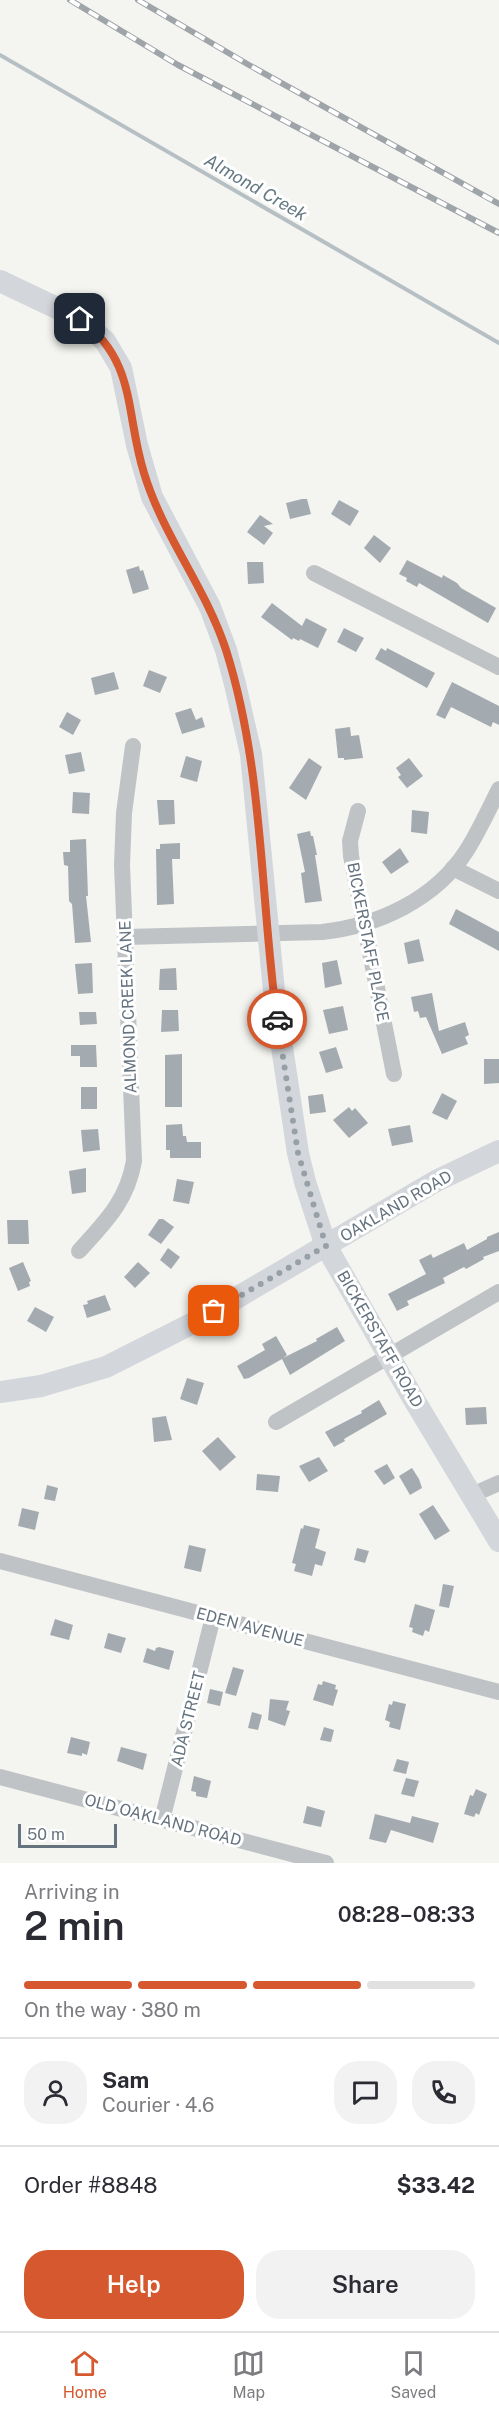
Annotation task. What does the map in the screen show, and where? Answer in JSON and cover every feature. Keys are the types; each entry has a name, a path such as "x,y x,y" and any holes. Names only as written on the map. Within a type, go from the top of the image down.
{"street":[{"name":"BICKERSTAFF ROAD","path":"0,281 80,319 105,341 121,368 136,445 152,497 210,607 226,650 235,684 251,754 274,1001 298,1153 326,1246 499,1541"},
{"path":"314,573 499,667"},
{"name":"ALMOND CREEK LANE","path":"79,1251 119,1205 133,1168 122,865 124,813 133,746"},
{"path":"126,937 268,935 337,931 392,914 418,898 453,868 466,851 499,789"},
{"name":"BICKERSTAFF PLACE","path":"358,811 350,841 351,856 394,1074"},
{"path":"453,868 499,891"},
{"name":"OAKLAND ROAD","path":"0,1392 41,1386 106,1367 197,1321 436,1181 499,1151"},
{"path":"276,1422 499,1292"},
{"path":"472,1495 499,1483"},
{"name":"EDEN AVENUE","path":"0,1561 499,1692"},
{"name":"ADA STREET","path":"162,1820 213,1617"},
{"name":"OLD OAKLAND ROAD","path":"0,1777 326,1863"}],"building":[{"path":"307,499 311,514 290,519 286,503"},
{"path":"339,500 359,511 350,526 331,514"},
{"path":"260,515 273,524 264,526 273,533 264,545 247,532"},
{"path":"374,535 391,548 380,563 364,548"},
{"path":"407,560 442,578 443,575 496,608 488,623 419,583 417,587 406,581 407,578 399,574"},
{"path":"247,562 263,562 264,583 248,584"},
{"path":"139,566 140,571 143,570 149,589 133,594 126,570"},
{"path":"272,603 302,626 306,618 327,629 318,648 300,639 299,641 293,638 292,640 261,617"},
{"path":"344,628 364,638 356,652 337,642"},
{"path":"381,648 386,651 387,648 435,673 427,688 375,659"},
{"path":"149,670 167,677 160,693 143,686"},
{"path":"114,672 119,689 95,695 91,678"},
{"path":"452,682 499,706 499,725 493,722 491,727 451,707 445,719 436,715"},
{"path":"191,708 196,720 202,717 205,727 182,734 175,713"},
{"path":"67,712 81,720 73,735 59,727"},
{"path":"350,727 351,736 359,735 363,758 344,760 344,758 338,758 335,729"},
{"path":"81,752 85,771 69,774 65,755"},
{"path":"186,756 202,761 197,782 180,777"},
{"path":"309,758 322,767 306,800 289,788"},
{"path":"409,758 423,776 407,788 398,777 401,775 396,768"},
{"path":"73,792 90,793 89,814 72,813"},
{"path":"157,800 174,800 175,824 159,825"},
{"path":"412,810 429,812 427,834 411,832"},
{"path":"310,831 317,855 315,855 322,901 305,903 301,873 305,872 297,834"},
{"path":"86,839 88,896 86,896 91,942 75,943 72,904 69,901 68,866 64,865 63,852 70,852 70,840"},
{"path":"180,843 180,859 172,859 174,904 157,905 156,849 160,849 160,844"},
{"path":"400,848 409,862 391,874 382,862"},
{"path":"456,909 499,932 499,951 449,924"},
{"path":"419,939 424,961 408,964 404,943"},
{"path":"337,960 342,984 325,988 322,963"},
{"path":"92,963 93,993 78,994 75,964"},
{"path":"176,968 177,990 159,990 160,969"},
{"path":"432,993 439,1031 465,1022 469,1035 465,1037 468,1044 442,1054 426,1017 420,1018 418,1011 414,1012 411,997"},
{"path":"343,1006 348,1030 329,1034 323,1010"},
{"path":"162,1010 178,1010 179,1031 161,1032"},
{"path":"79,1012 96,1012 97,1024 80,1025"},
{"path":"71,1045 96,1045 97,1067 80,1067 80,1056 71,1056"},
{"path":"336,1047 343,1068 326,1073 319,1052"},
{"path":"182,1054 182,1107 165,1107 165,1055"},
{"path":"484,1059 499,1059 499,1083 484,1084"},
{"path":"81,1087 97,1087 97,1109 81,1109"},
{"path":"442,1093 457,1101 447,1120 432,1113"},
{"path":"323,1094 326,1112 310,1114 308,1096"},
{"path":"349,1107 352,1111 355,1108 368,1123 349,1138 333,1120"},
{"path":"182,1124 183,1136 186,1136 187,1142 201,1142 201,1158 170,1158 170,1150 166,1150 166,1125"},
{"path":"410,1125 413,1142 392,1146 388,1129"},
{"path":"98,1129 100,1150 83,1152 81,1130"},
{"path":"86,1168 86,1192 72,1194 69,1171"},
{"path":"177,1179 194,1182 189,1204 173,1201"},
{"path":"159,1219 163,1219 174,1227 161,1244 148,1235"},
{"path":"7,1220 28,1220 29,1244 8,1244"},
{"path":"499,1232 499,1251 483,1257 484,1259 466,1269 464,1267 443,1278 445,1283 407,1301 409,1305 397,1311 388,1294 426,1274 419,1260 431,1254 433,1258 464,1243 467,1250"},
{"path":"168,1248 180,1257 171,1269 160,1260"},
{"path":"23,1262 31,1281 30,1286 18,1291 9,1268"},
{"path":"138,1262 150,1273 135,1288 124,1277"},
{"path":"105,1295 111,1310 87,1318 83,1305 88,1304 87,1301"},
{"path":"35,1307 54,1317 46,1332 27,1321"},
{"path":"337,1327 345,1341 290,1375 282,1359 244,1379 237,1366 265,1350 262,1344 276,1336 287,1355 283,1358 317,1341 316,1339"},
{"path":"187,1378 204,1383 197,1405 180,1399"},
{"path":"379,1400 387,1414 334,1447 325,1432 362,1413 361,1411"},
{"path":"486,1407 487,1424 466,1425 465,1408"},
{"path":"166,1416 172,1440 154,1442 152,1418"},
{"path":"218,1437 236,1457 220,1471 202,1451"},
{"path":"319,1457 328,1471 309,1482 299,1466"},
{"path":"387,1464 395,1478 384,1485 374,1471"},
{"path":"412,1468 422,1488 410,1495 399,1476"},
{"path":"257,1474 280,1476 278,1492 256,1490"},
{"path":"47,1485 58,1488 55,1501 44,1499"},
{"path":"433,1505 450,1531 435,1540 419,1514"},
{"path":"22,1508 39,1512 35,1530 18,1526"},
{"path":"304,1525 320,1529 315,1548 326,1552 322,1566 315,1564 312,1576 294,1571 296,1564 292,1563 301,1528 303,1529"},
{"path":"189,1545 206,1549 201,1572 184,1568"},
{"path":"357,1548 369,1551 365,1563 354,1560"},
{"path":"443,1584 454,1586 449,1608 439,1606"},
{"path":"415,1604 435,1610 429,1632 425,1630 423,1636 412,1632 413,1628 409,1627"},
{"path":"55,1619 73,1625 69,1640 50,1635"},
{"path":"108,1633 126,1638 121,1653 104,1648"},
{"path":"159,1647 174,1651 169,1670 143,1662 147,1648 155,1651"},
{"path":"233,1667 244,1670 236,1696 225,1693"},
{"path":"323,1681 336,1685 335,1689 338,1690 333,1706 313,1700 318,1684 322,1685"},
{"path":"210,1689 223,1692 220,1706 207,1703"},
{"path":"270,1699 289,1701 286,1710 290,1711 285,1726 268,1720"},
{"path":"393,1701 406,1704 400,1730 389,1727 390,1722 385,1720 389,1704 392,1705"},
{"path":"252,1712 262,1715 258,1730 248,1728"},
{"path":"324,1727 334,1730 331,1742 320,1740"},
{"path":"71,1737 90,1742 87,1755 67,1753"},
{"path":"121,1747 147,1754 143,1770 117,1761"},
{"path":"397,1759 409,1762 406,1774 393,1771"},
{"path":"194,1776 211,1781 207,1798 196,1796 196,1792 191,1791"},
{"path":"406,1778 419,1781 414,1797 401,1794"},
{"path":"476,1789 487,1794 479,1815 476,1813 474,1817 464,1814 470,1795 473,1796"},
{"path":"307,1806 325,1811 321,1827 303,1823"},
{"path":"375,1814 410,1823 412,1816 439,1823 433,1843 391,1830 386,1843 369,1839"}],"waterway":[{"name":"Almond Creek","path":"0,55 499,343"}],"railway":[{"path":"70,0 178,65 499,233"},
{"path":"138,0 249,65 499,204"}],"way so far":[{"path":"214,1311 326,1246 298,1153 277,1019"}],"route":[{"path":"80,319 105,341 121,368 126,383 136,445 152,497 210,607 226,650 251,754 277,1019"}]}
